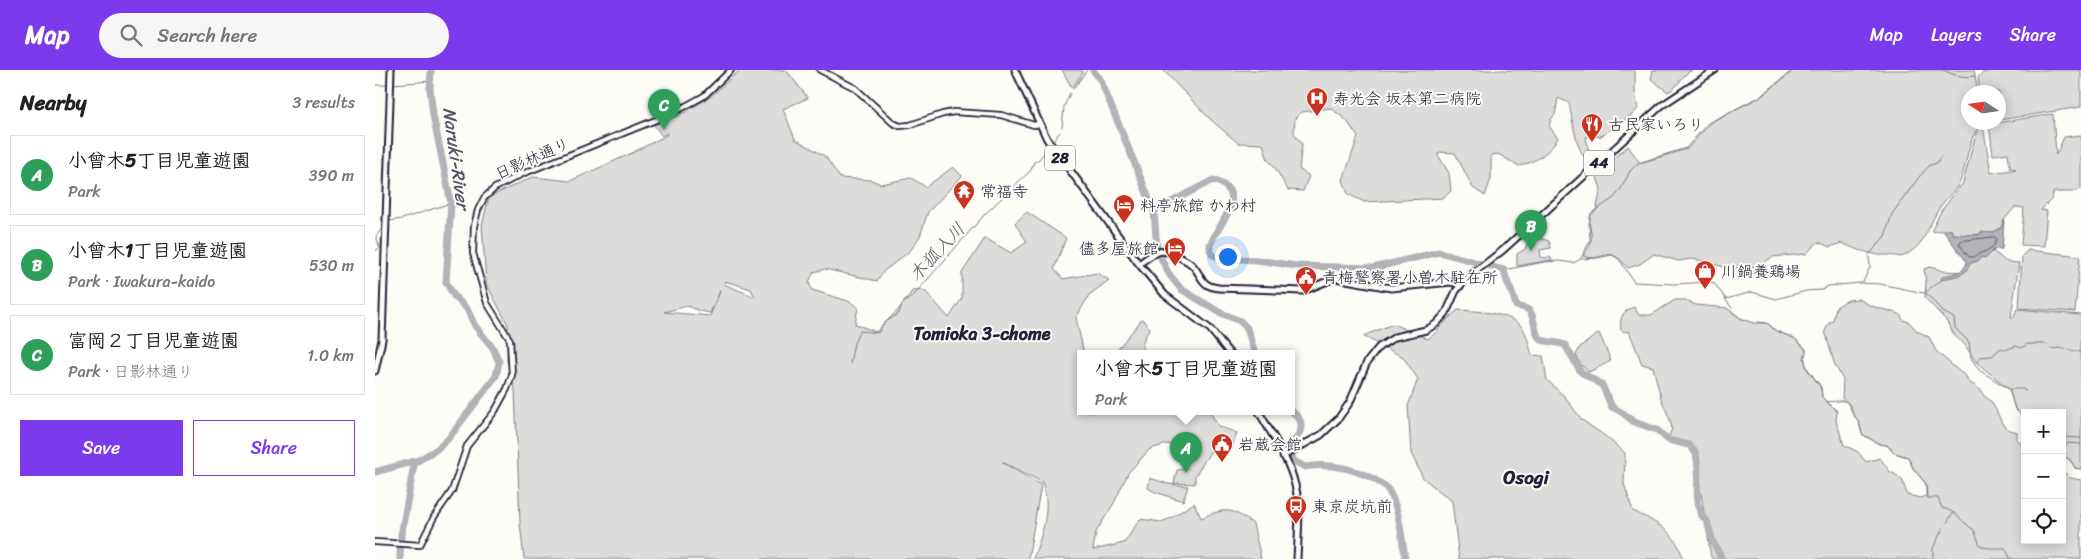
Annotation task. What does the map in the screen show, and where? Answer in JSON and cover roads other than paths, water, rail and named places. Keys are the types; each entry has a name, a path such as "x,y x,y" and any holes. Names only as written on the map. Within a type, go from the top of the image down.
{"main road":[{"path":"375,371 382,340 391,70"},
{"name":"28","path":"1015,70 1039,124 1053,149 1139,264 1165,295 1210,329 1227,350"},
{"name":"44","path":"1284,455 1323,433 1341,415 1353,397 1367,362 1379,347 1395,337 1426,330 1436,324 1446,313 1461,285 1489,263 1662,106 1715,70"},
{"path":"1139,264 1156,252 1168,251 1188,262 1194,267 1201,280 1214,287 1303,291 1335,278 1391,288 1451,282 1461,285"},
{"path":"1261,415 1284,455 1292,476 1297,496 1297,559"}],"street":[{"name":"日影林通り","path":"375,542 418,546 421,543 428,528 452,491 467,446 495,411 510,383 512,367 510,340 487,303 473,253 474,226 478,210 484,198 495,188 521,174 673,113 704,96 731,70"},
{"path":"820,70 855,88 893,123 900,126 910,125 954,112 1001,115 1031,125 1039,124"}],"water":[{"path":"2004,220 2002,249 1995,249 1986,258 1981,257 1978,261 1971,263 1962,274 1942,280 1941,278 1945,276 1962,270 1967,262 1943,231 1951,229 1953,234 1979,235 1981,232 1992,233 2001,228"}],"waterway":[{"name":"Naruki-River","path":"400,559 401,535 414,465 448,439 496,376 499,362 493,348 475,326 467,309 454,296 446,282 451,203 433,115 430,89 431,70"},
{"name":"木狐入川","path":"1073,89 1087,70"},
{"path":"1093,70 1101,81 1154,211 1157,250 1169,274 1181,289 1219,312 1240,321 1247,328 1254,350"},
{"path":"1581,258 1590,241 1589,223 1591,213 1614,198 1630,171 1638,163 1686,148 1708,123 1761,96 1793,70"},
{"path":"1943,70 1958,76 1975,76"},
{"path":"393,84 431,81"},
{"path":"375,85 389,85"},
{"name":"木狐入川","path":"1062,127 1064,107 1070,93"},
{"name":"木狐入川","path":"1053,140 1060,132"},
{"name":"木狐入川","path":"850,364 854,343 860,331 878,333 883,324 899,313 902,304 914,295 985,214 1031,170 1034,162 1050,147"},
{"path":"1869,255 1885,236 1892,214 1919,177 1930,165 1937,163 1941,156"},
{"path":"1154,211 1213,180 1230,192 1232,200 1225,218 1210,245 1213,255 1221,258 1257,260 1296,266 1373,268 1439,252 1504,270 1516,306 1526,308 1530,312 1539,337 1544,341 1565,345 1581,372 1602,385 1612,407 1634,422 1657,430 1668,440 1689,445 1696,453 1698,468 1697,503 1702,516 1707,521 1713,542 1722,559"},
{"path":"388,221 402,219 451,203"},
{"path":"375,251 380,248 376,236 384,226"},
{"path":"1504,270 1544,262 1559,261 1573,263 1581,259 1612,255 1619,259 1634,282 1673,284 1710,282 1714,283 1726,299 1752,292 1776,299 1806,291 1822,290 1828,286 1861,283 1880,284 1924,293 1929,290"},
{"path":"1863,282 1870,267 1869,257"},
{"path":"1930,288 1942,280"},
{"path":"1926,293 1943,312 1954,318 1955,328 1969,342 1971,358 1979,370 2009,389 2015,409 2021,415"},
{"path":"1725,299 1732,308"},
{"path":"1733,312 1740,318 1754,323"},
{"path":"1758,322 1767,323 1776,331 1794,338 1804,347 1806,351 1804,359 1807,368 1821,387 1822,397 1831,406"},
{"path":"1977,362 1980,357 1992,356 2001,348 2005,350 2016,346 2022,348 2027,344 2046,344 2051,349 2059,348 2081,352"},
{"path":"2010,389 2026,391"},
{"path":"1826,401 1847,402 1859,422 1862,434 1879,444 1887,445 1894,453 1908,457 1913,468 1926,484 1927,498 1938,498 1942,508 1956,514 1974,530 1980,545 1987,548 2005,548 2011,559"},
{"path":"1295,414 1300,420 1301,429 1289,447 1292,460 1305,467 1326,466 1347,469 1376,480 1385,486 1397,510 1405,559"},
{"path":"2066,437 2081,438"},
{"path":"2066,444 2081,444"},
{"path":"2066,457 2075,468 2081,469"},
{"path":"375,472 419,460"},
{"path":"1947,523 1953,513"},
{"path":"1933,559 1933,548 1944,526"}],"place":[{"name":"寿光会 坂本第二病院","path":"1317,117"},
{"name":"富岡２丁目児童遊園","path":"664,130"},
{"name":"古民家いろり","path":"1592,143"},
{"name":"常福寺","path":"964,210"},
{"name":"料亭旅館 かわ村","path":"1124,224"},
{"name":"小曾木1丁目児童遊園","path":"1531,251"},
{"name":"儘多屋旅館","path":"1175,267"},
{"name":"川鍋養鶏場","path":"1705,290"},
{"name":"青梅警察署小曽木駐在所","path":"1306,296"},
{"name":"岩蔵会館","path":"1222,463"},
{"name":"小曾木5丁目児童遊園","path":"1186,473"},
{"name":"東京炭坑前","path":"1296,525"}],"district":[{"name":"Tomioka 3-chome","path":"982,334"},
{"name":"Osogi","path":"1526,477"}]}
